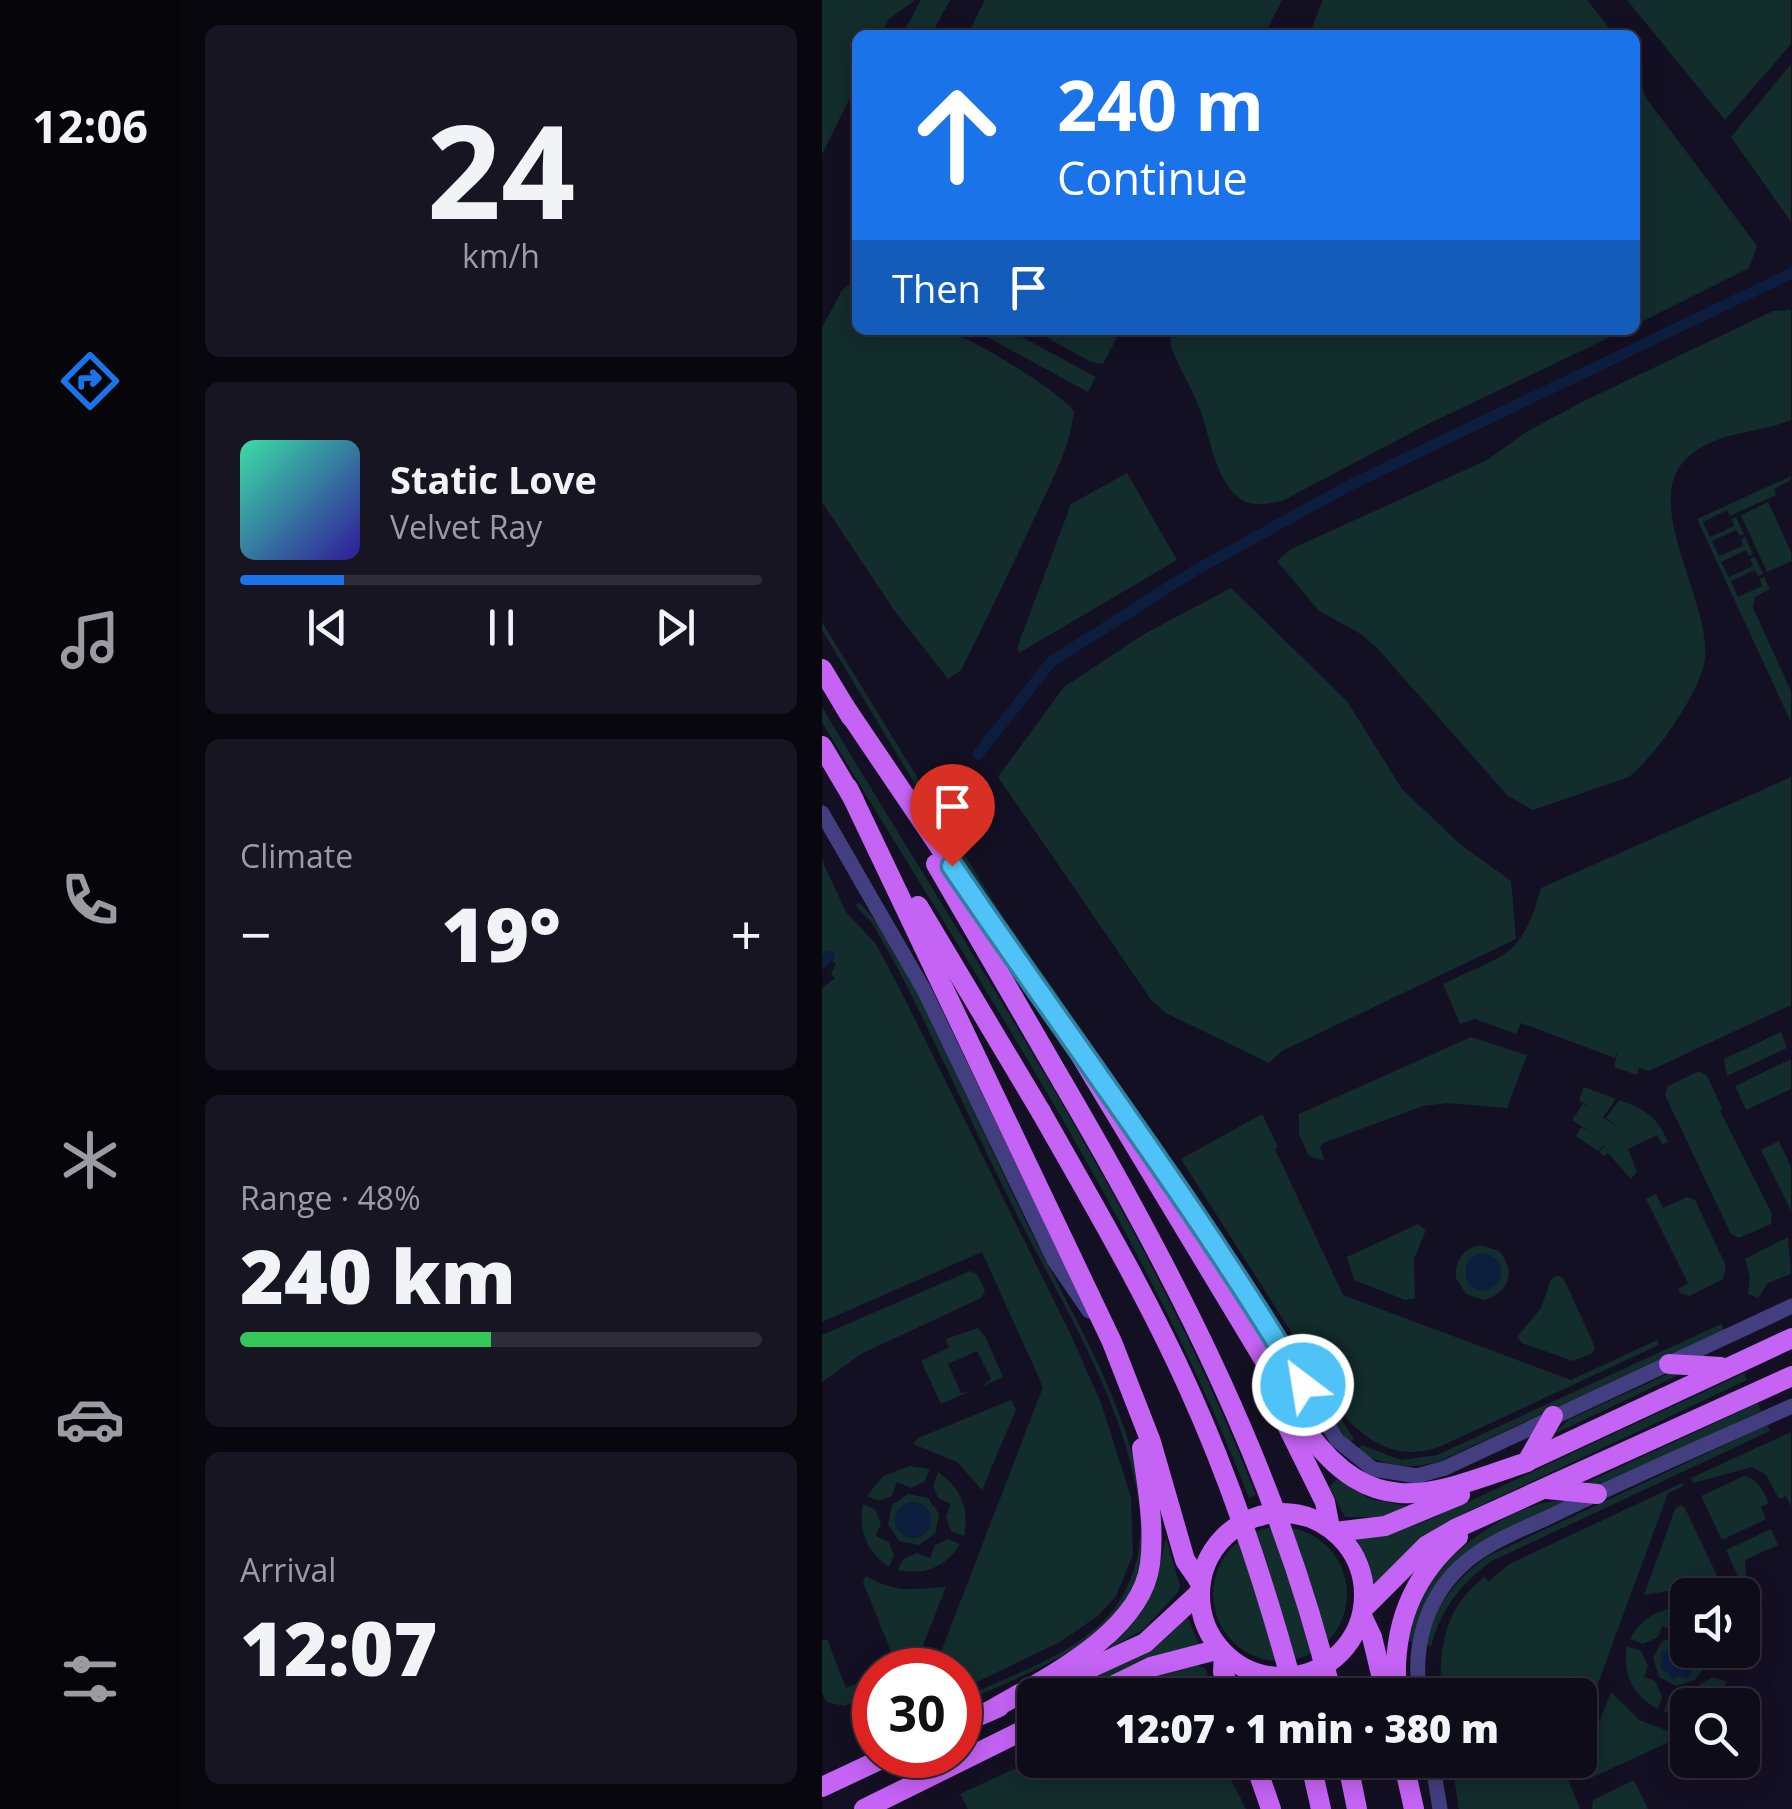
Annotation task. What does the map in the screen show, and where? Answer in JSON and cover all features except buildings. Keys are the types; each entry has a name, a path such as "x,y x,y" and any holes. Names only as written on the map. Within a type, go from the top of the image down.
{"main road":[{"path":"822,669 1137,1210 1206,1342 1272,1502 1327,1678"},
{"path":"845,707 1080,1056 1328,1461 1361,1484 1400,1496 1419,1496 1527,1462 1553,1416"},
{"path":"822,746 1126,1262 1188,1387 1246,1532 1291,1678"},
{"path":"848,788 1112,1342 1134,1395 1185,1560 1200,1588"},
{"path":"1219,1285 1325,1502 1332,1530 1360,1567 1362,1612 1382,1678"},
{"path":"1792,1338 1386,1526 1332,1530 1296,1514 1261,1514 1239,1524 1221,1539 1207,1559 1200,1588 1204,1623 1222,1652 1248,1670 1276,1677 1304,1674 1330,1662 1350,1642 1362,1612 1426,1546 1792,1376"},
{"path":"1669,1364 1728,1368"},
{"path":"988,1712 1088,1650 1116,1626 1144,1585 1150,1566 1151,1507 1134,1395"},
{"path":"1545,1489 1597,1494"},
{"path":"1397,1678 1396,1645 1402,1619 1425,1570 1460,1536 1513,1504"},
{"path":"982,1715 1145,1643 1200,1588"},
{"path":"1127,1678 1151,1666 1222,1652"},
{"path":"1222,1652 1226,1678"},
{"path":"982,1748 1017,1735"},
{"path":"822,1787 852,1773"},
{"path":"864,1809 913,1778"},
{"path":"1253,1778 1270,1805"},
{"path":"1260,1778 1270,1805"},
{"path":"1314,1778 1321,1809"},
{"path":"1351,1778 1357,1809"},
{"path":"1407,1778 1414,1809"}],"street":[{"path":"822,813 924,990 1054,1260 1112,1342"},
{"path":"1080,1056 1158,1157 1242,1283 1337,1440 1374,1469 1396,1475 1433,1472 1792,1306"},
{"path":"1419,1678 1418,1648 1427,1618 1448,1579 1475,1554 1792,1406"},
{"path":"1435,1778 1440,1809"}],"green space":[{"path":"822,0 915,0 889,19 884,30 852,30 852,94 822,154"},
{"path":"921,0 950,0 934,30 905,30"},
{"path":"985,0 1282,0 1267,30 970,30"},
{"path":"1323,0 1587,0 1611,30 1311,30"},
{"path":"1627,0 1791,0 1791,44 1725,120"},
{"path":"1791,64 1791,222 1731,137"},
{"path":"1640,83 1646,98 1757,246 1749,268 1640,322"},
{"path":"852,283 852,335 957,335 1032,377 1074,411 1063,454 1046,495 961,670 948,679 894,610 822,502 822,328 842,290"},
{"path":"1791,310 1791,420 1710,443 1686,459 1674,478 1674,529 1700,615 1704,664 1674,725 1629,777 1533,810 1508,796 1377,648 1361,634 1319,611 1277,561 1291,549 1487,460 1526,432 1586,400 1773,311"},
{"path":"983,335 1018,335 1096,377 1088,392"},
{"path":"1042,335 1118,335 1103,364 1091,362"},
{"path":"1615,335 1428,424 1282,501 1258,504 1242,500 1223,479 1170,338"},
{"path":"1127,473 1177,560 1019,653 1017,648 1071,504"},
{"path":"1791,476 1791,480 1774,489 1776,495 1730,516 1727,510 1703,522 1710,537 1734,526 1732,519 1736,517 1744,534 1740,536 1736,530 1712,541 1719,556 1743,546 1741,539 1745,537 1753,554 1749,556 1746,550 1721,562 1729,577 1753,566 1750,559 1755,557 1763,574 1758,576 1755,570 1731,581 1738,597 1762,586 1760,579 1764,577 1770,589 1755,597 1753,608 1791,691 1791,722 1697,519"},
{"path":"1768,502 1792,561 1767,572 1741,515"},
{"path":"1231,588 1347,701 1402,789 1461,845 1511,881 1516,939 1282,1051 1269,1063 1166,1013 1152,1001 998,777 1064,687 1144,634"},
{"path":"822,622 1000,912 1204,1205 1354,1439 1349,1444 1201,1208 1095,1060 962,862 822,630"},
{"path":"822,707 998,995 1111,1190 1164,1290 1256,1495 1249,1498 1206,1396 1107,1198 822,722"},
{"path":"1791,777 1791,1005 1649,1071 1639,1068 1637,1075 1614,1067 1618,1051 1615,1058 1521,1023 1516,1034 1475,1019 1460,1024 1443,984 1496,959 1518,942 1541,888"},
{"path":"822,860 846,912 876,944 907,1003 1071,1335 1101,1403 1131,1497 1133,1555 1116,1596 1099,1615 1060,1642 982,1679 982,1648 942,1648 1043,1387 982,1252 822,1322 822,988 835,978 831,974 836,963 822,955"},
{"path":"860,903 873,918 905,968 1093,1354 1130,1446 1143,1502 1143,1559 1133,1588 1117,1613 1070,1651 982,1694 982,1689 1072,1646 1109,1614 1134,1570 1140,1532 1139,1505 1117,1419 1087,1350 1001,1184 895,963 872,923 855,905"},
{"path":"1781,1032 1787,1048 1727,1076 1724,1059"},
{"path":"1471,1037 1527,1055 1507,1108 1448,1103 1423,1106 1323,1143 1320,1148 1324,1159 1309,1156 1299,1134 1299,1114"},
{"path":"1791,1059 1791,1089 1746,1110 1735,1086"},
{"path":"1699,1071 1707,1076 1720,1111 1772,1214 1771,1224 1739,1238 1731,1234 1665,1095 1668,1086"},
{"path":"1584,1087 1616,1099 1603,1117 1624,1132 1606,1118 1619,1100 1649,1115 1664,1133 1668,1142 1662,1144 1657,1135 1628,1149 1637,1172 1631,1179 1608,1153 1604,1156 1599,1152 1607,1143 1598,1151 1576,1136 1581,1127 1593,1134 1572,1120 1583,1104 1591,1108 1579,1100"},
{"path":"1262,1114 1343,1295 1571,1380 1657,1340 1659,1345 1439,1447 1412,1452 1377,1443 1346,1418 1181,1159"},
{"path":"1779,1141 1791,1167 1791,1211 1761,1150"},
{"path":"1656,1194 1663,1208 1687,1197 1695,1200 1726,1266 1723,1279 1689,1296 1680,1293 1678,1289 1688,1283 1646,1199"},
{"path":"1418,1224 1426,1230 1414,1259 1415,1298 1405,1300 1354,1280 1347,1257"},
{"path":"1788,1237 1791,1274 1768,1283 1758,1298 1748,1294 1750,1277 1745,1259"},
{"path":"1480,1245 1499,1251 1509,1273 1500,1292 1484,1300 1466,1294 1456,1278 1461,1256"},
{"path":"970,1271 977,1274 985,1291 981,1298 861,1354 822,1382 822,1335"},
{"path":"1558,1275 1564,1279 1595,1347 1593,1353 1573,1361 1522,1343 1517,1337 1541,1308 1551,1279"},
{"path":"1721,1324 1724,1330 1440,1461 1398,1465 1357,1450 1362,1445 1401,1460 1437,1455"},
{"path":"978,1328 1003,1377 981,1387 991,1379 977,1351 948,1364 961,1393 969,1392 941,1404 921,1361 949,1347 946,1339"},
{"path":"1670,1373 1683,1373 1552,1435 1568,1420"},
{"path":"1744,1373 1747,1380 1437,1529 1374,1589 1368,1561 1354,1535 1393,1533 1431,1519"},
{"path":"1011,1400 1016,1410 982,1490 957,1462 913,1444 918,1438"},
{"path":"1758,1403 1761,1411 1604,1484 1579,1486"},
{"path":"1767,1425 1770,1431 1492,1561 1462,1588 1440,1620 1431,1646 1425,1644 1448,1594 1488,1556"},
{"path":"1791,1432 1791,1507 1786,1496 1779,1499 1766,1475 1752,1467 1693,1483 1691,1478"},
{"path":"910,1466 930,1469 924,1482 911,1488 897,1482 892,1496 879,1501 867,1496 883,1476"},
{"path":"938,1472 962,1500 966,1517 964,1536 951,1531 946,1517 951,1504 938,1498 933,1486"},
{"path":"1744,1476 1756,1482 1765,1494 1769,1503 1761,1507 1766,1519 1722,1540 1701,1496"},
{"path":"1337,1479 1370,1499 1413,1507 1389,1517 1345,1517 1329,1487"},
{"path":"1682,1483 1684,1486 1668,1493 1597,1686 1597,1678 1441,1678 1443,1645 1461,1601 1485,1577 1488,1582 1509,1564"},
{"path":"908,1494 928,1498 939,1514 935,1534 919,1545 899,1541 888,1524 892,1505"},
{"path":"1570,1500 1493,1538 1452,1568 1422,1612 1413,1642 1405,1641 1422,1590 1450,1558 1508,1517 1529,1507"},
{"path":"863,1504 875,1509 881,1523 876,1536 889,1542 894,1555 889,1567 866,1540"},
{"path":"1681,1505 1685,1508 1718,1578 1670,1578 1670,1591 1644,1595 1675,1509"},
{"path":"1280,1527 1306,1532 1328,1546 1342,1568 1347,1594 1342,1620 1328,1642 1306,1656 1280,1661 1254,1656 1232,1642 1218,1620 1213,1594 1218,1568 1232,1546 1254,1532"},
{"path":"1771,1529 1778,1545 1745,1560 1746,1576 1741,1578 1726,1550"},
{"path":"1166,1538 1180,1586 1178,1592 1144,1629 1109,1649 1159,1568"},
{"path":"948,1539 960,1544 941,1564 917,1572 898,1570 903,1559 917,1553 930,1558 935,1545"},
{"path":"866,1576 898,1588 946,1587 922,1648 890,1648 863,1582"},
{"path":"1669,1609 1670,1629 1662,1626 1658,1637 1643,1644 1630,1639 1654,1614"},
{"path":"1185,1611 1201,1649 1154,1657 1109,1678 1078,1678"},
{"path":"1670,1638 1670,1656 1661,1669 1703,1668 1695,1680 1676,1686 1659,1677 1653,1658 1662,1641"},
{"path":"827,1639 846,1688 852,1686 852,1703 844,1706 827,1702 822,1693 822,1641"},
{"path":"1627,1646 1641,1651 1648,1666 1644,1677 1655,1681 1662,1697 1658,1709 1642,1698 1631,1683 1626,1666"},
{"path":"1197,1665 1205,1668 1209,1678 1148,1678"},
{"path":"1714,1677 1727,1682 1722,1688 1698,1688"},
{"path":"1611,1692 1639,1720 1670,1732 1670,1742 1597,1775 1597,1727"},
{"path":"1017,1768 1017,1778 1230,1778 1246,1809 968,1809 960,1794"},
{"path":"1454,1778 1567,1778 1580,1809 1459,1809"},
{"path":"1634,1780 1648,1809 1592,1809 1593,1800"}],"water":[{"path":"1483,1254 1495,1260 1501,1272 1495,1284 1483,1290 1471,1284 1465,1272 1471,1260"},
{"path":"913,1502 926,1507 931,1520 926,1533 913,1538 900,1533 895,1520 900,1507"},
{"path":"1670,1642 1670,1668 1696,1668 1688,1679 1672,1679 1660,1669 1660,1653 1667,1650"}],"waterway":[{"path":"978,754 1051,662 1194,571 1352,484 1792,273"},
{"path":"822,963 829,956"}],"route":[{"path":"952,866 1080,1056 1158,1157 1242,1283 1303,1385"}]}
